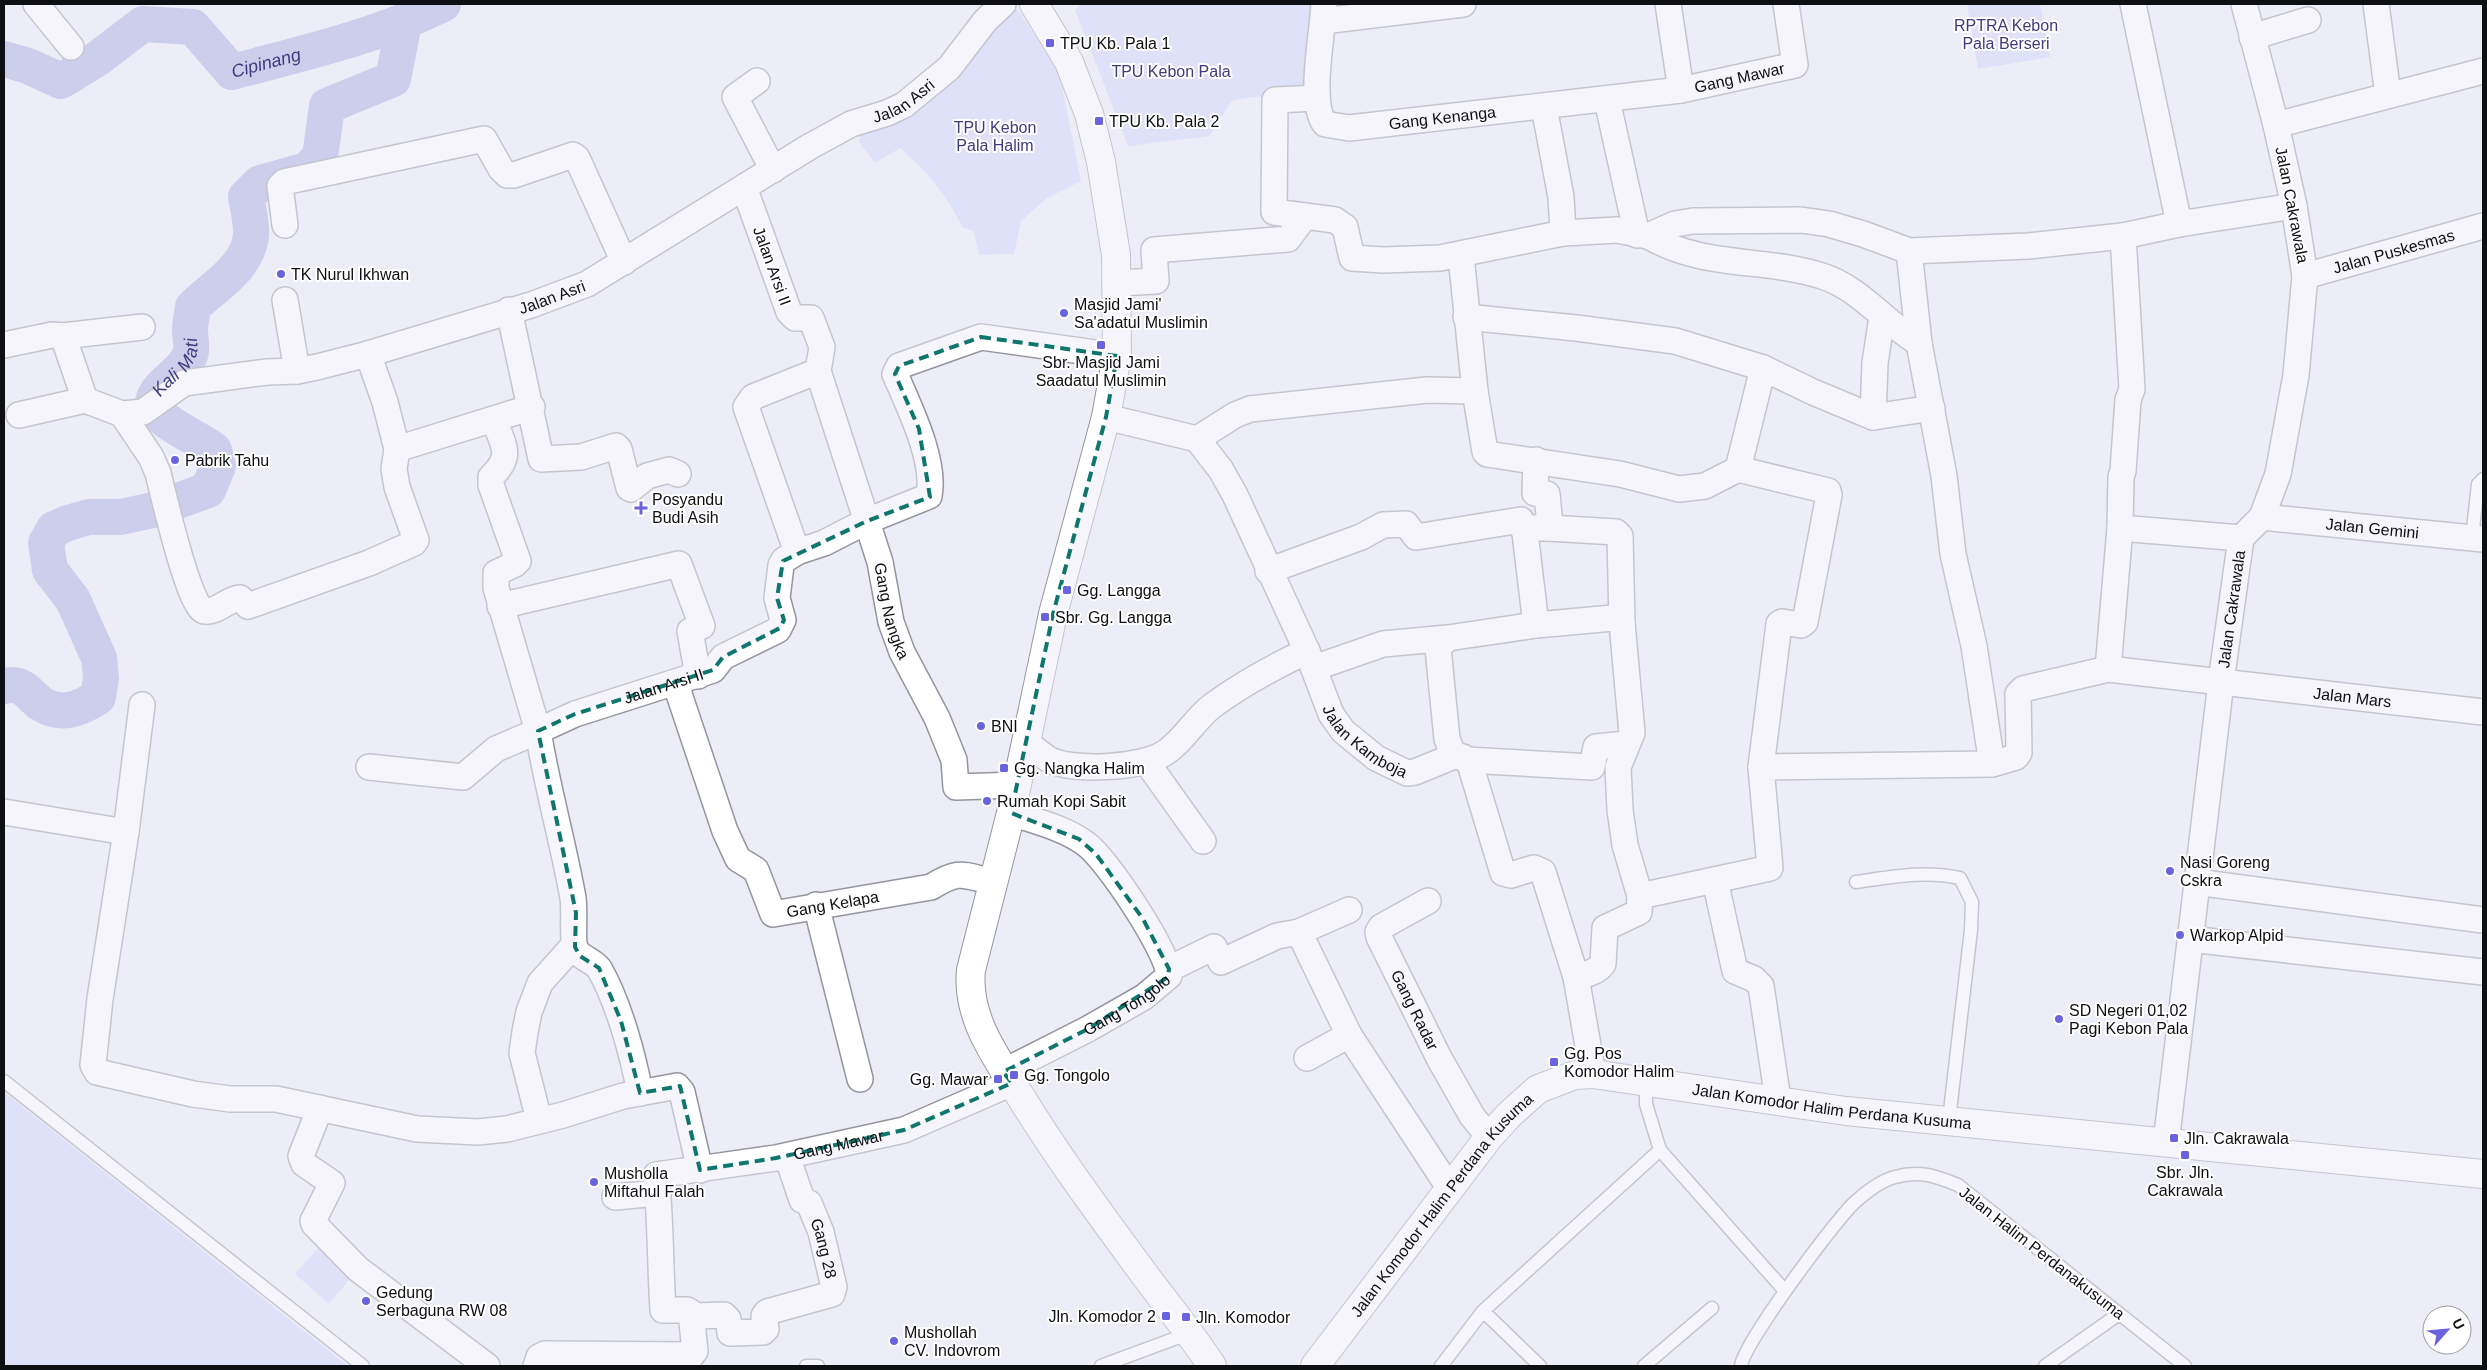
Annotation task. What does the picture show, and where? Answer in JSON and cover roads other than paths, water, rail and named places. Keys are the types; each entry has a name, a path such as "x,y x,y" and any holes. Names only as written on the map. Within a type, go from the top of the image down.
{"street":[{"path":"36,4 72,47"},
{"name":"Jalan Asri","path":"133,413 170,394 184,383 267,372 297,371 368,354 540,302 587,284 744,187 852,124 887,113 918,95 949,68 985,21 1003,4"},
{"path":"1034,4 1068,62 1089,114 1103,171 1116,255 1118,283 1117,356 1106,417 1053,614 1027,743 971,970 969,987 980,1025 1008,1077 1041,1131 1148,1279 1190,1333 1212,1366"},
{"path":"1324,13 1463,4"},
{"path":"1668,4 1681,90"},
{"name":"Gang Mawar","path":"1681,90 1795,65 1786,4"},
{"path":"2132,4 2180,224"},
{"name":"Jalan Cakrawala","path":"2166,1143 2220,682 2241,538 2262,517 2278,474 2296,375 2305,276 2294,206 2276,125 2244,4"},
{"path":"2376,4 2388,95"},
{"name":"Gang Kenanga","path":"1324,13 1317,74 1317,98 1321,120 1325,124 1349,128 1607,100 1681,90"},
{"path":"2252,37 2308,20"},
{"path":"2276,125 2483,71"},
{"path":"757,81 735,97 773,170"},
{"path":"1317,98 1275,100 1274,212 1336,220 1342,224 1348,235 1352,258 1383,260 1461,256 1563,233 1617,230 1642,235 1669,248 1693,255 1788,267 1822,276 1838,282 1856,294 1882,317 1919,343"},
{"path":"1607,100 1642,235"},
{"path":"1544,107 1561,197 1563,233"},
{"path":"285,225 280,186 284,182 484,139 501,169 507,174 514,175 573,155 577,158 624,262"},
{"name":"Jalan Arsi II","path":"744,187 789,312 795,318 810,318 822,344 818,371"},
{"path":"1642,235 1675,224 1693,221 1801,220 1829,224 1910,252 2028,246 2122,236 2180,224 2294,206"},
{"path":"1118,283 1156,281 1154,250 1288,239 1305,216"},
{"name":"Jalan Puskesmas","path":"2305,276 2483,226"},
{"path":"2108,669 2120,528 2121,477 2128,400 2132,389 2122,236"},
{"path":"1761,767 1992,764 1974,646 1953,554 1944,476 1919,343 1910,252"},
{"path":"1461,256 1475,391 1486,453 1620,474 1679,489 1705,486 1738,469 1828,491 1829,495 1806,622 1801,625 1782,622 1779,624 1761,767 1770,868 1640,896"},
{"path":"285,300 297,371"},
{"path":"509,310 532,407 541,460 581,457 616,446 619,449 629,488 631,489 647,476 669,470 678,474"},
{"path":"1466,317 1675,341 1763,368 1813,392 1873,417 1932,408"},
{"path":"1873,417 1875,363 1882,317"},
{"path":"4,345 52,335 65,342 142,326"},
{"path":"818,371 753,397 746,407 797,552 824,543 868,520 914,504 927,498 930,493 928,469 919,428 895,374 899,366 981,337 1117,356"},
{"path":"65,342 86,400"},
{"path":"18,415 86,400 133,413 163,492 186,579 198,607 211,611 240,598 248,606 369,563 414,543 416,537 395,477 397,449 385,402 368,354"},
{"path":"1738,469 1763,368"},
{"name":"Gang Nangka","path":"818,371 868,520 880,562 891,622 902,652 937,718 954,760 956,787 1017,785"},
{"path":"1106,417 1197,439 1235,415 1250,409 1427,390 1475,391"},
{"path":"397,449 532,407"},
{"path":"494,419 505,454 504,462 491,477 491,483 518,561 495,574 500,606 525,680 538,731 544,773 576,913 574,944 580,956 599,968 621,1021 635,1065 640,1093"},
{"name":"Jalan Kamboja","path":"1197,439 1221,470 1235,495 1310,660 1335,722 1358,745 1376,758 1402,771 1413,773 1460,758"},
{"path":"1536,460 1535,493 1547,494 1537,530 1536,625"},
{"name":"Jalan Gemini","path":"2262,517 2477,538"},
{"path":"1268,571 1361,537 1384,525 1406,524 1416,537 1521,520 1537,530 1616,532 1620,536 1622,623 1632,733 1618,766 1620,810 1625,845 1640,896 1639,912 1604,928 1603,964 1598,970 1576,977"},
{"path":"2120,528 2241,538"},
{"name":"Jalan Arsi II","path":"369,767 463,777 496,749 575,714 713,670 723,657 780,628 784,620 777,598 781,565 784,560 797,552"},
{"path":"500,606 679,564 702,626 690,631 689,679"},
{"path":"1027,743 1049,759 1066,765 1111,766 1146,761 1164,754 1209,708 1242,684 1310,660 1383,644 1448,638 1536,625 1613,618 1622,623"},
{"path":"1448,638 1438,648 1447,739 1460,758 1470,764 1503,873 1511,874 1534,868 1543,872 1576,977 1593,1074"},
{"name":"Jalan Mars","path":"1992,764 2016,757 2019,753 2018,694 2023,689 2108,669 2483,712"},
{"name":"Gang Kelapa","path":"689,679 679,694 716,809 738,859 756,870 773,914 931,886 949,876 958,874 993,882"},
{"path":"142,704 126,832 100,999 93,1064 97,1072 193,1094 230,1100 276,1099 408,1127 478,1132 507,1129 640,1093 680,1087 700,1170"},
{"path":"1460,758 1592,767 1596,747 1627,744"},
{"path":"1146,761 1203,841"},
{"path":"4,812 126,832"},
{"name":"Gang Tongolo","path":"1008,1077 1144,997 1168,978 1169,969 1143,919 1108,869 1087,845 1055,828 1011,813"},
{"path":"1715,880 1735,971 1756,981 1761,986 1778,1100"},
{"path":"2196,882 2483,920"},
{"name":"Gang Radar","path":"1428,901 1381,927 1378,932 1439,1058 1472,1116 1489,1137"},
{"path":"816,905 860,1079"},
{"path":"1169,969 1214,947 1221,962 1277,936 1299,932 1349,910"},
{"path":"1299,932 1349,1035 1450,1189"},
{"path":"2190,939 2483,972"},
{"path":"539,1120 522,1054 525,1032 529,1012 540,983 574,944"},
{"path":"1307,1058 1349,1035"},
{"name":"Jalan Komodor Halim Perdana Kusuma","path":"1315,1366 1489,1137 1508,1115 1538,1089 1575,1075 1593,1074 1646,1081 1846,1111 2483,1174"},
{"name":"Gang Mawar","path":"615,1197 700,1170 787,1156 904,1130 1008,1077"},
{"path":"320,1108 301,1156 304,1164 331,1180 332,1183 313,1221 314,1224 358,1269 487,1366"},
{"name":"Gang 28","path":"657,1184 663,1310 687,1310 696,1316 726,1316 730,1333 763,1332 766,1328 764,1316 767,1312 832,1294 834,1291 821,1232 809,1203 802,1200 787,1156"},
{"path":"536,1366 539,1357 545,1354 692,1355 695,1351 691,1313"}],"lane":[{"path":"2477,538 2478,484 2483,479"},
{"path":"1856,882 1914,874 1939,873 1960,878 1972,902 1971,930 1949,1120"},
{"path":"4,1081 363,1366"},
{"path":"1646,1081 1646,1104 1660,1150 1785,1291"},
{"path":"1441,1366 1483,1311 1660,1150"},
{"name":"Jalan Halim Perdanakusuma","path":"1741,1366 1753,1339 1785,1291 1852,1205 1872,1188 1895,1177 1927,1173 1958,1185 2185,1366"},
{"path":"1644,1366 1712,1308"},
{"path":"1483,1311 1540,1366"},
{"path":"2045,1366 2119,1314"},
{"path":"1101,1366 1190,1333"},
{"path":"806,1366 818,1366"}],"waterway":[{"name":"Cipinang","path":"4,59 28,66 61,81 97,59 143,24 193,27 232,72 365,35 417,16 443,4"},
{"name":"Kali Mati","path":"4,686 16,685 21,687 40,703 55,710 77,708 98,697 101,678 99,658 73,600 50,570 46,543 54,529 68,523 89,517 121,517 153,510 208,490 218,466 214,450 159,415 152,408 154,399 157,392 181,369 190,355 190,328 193,307 228,276 243,258 248,248 251,231 246,197 260,183 307,170 320,157 327,106 393,79 404,23"}],"place":[{"name":"TPU Kb. Pala 1","path":"1050,43"},
{"name":"TPU Kb. Pala 2","path":"1099,121"},
{"name":"TK Nurul Ikhwan","path":"281,274"},
{"name":"Masjid Jami' Sa'adatul Muslimin","path":"1064,313"},
{"name":"Sbr. Masjid Jami Saadatul Muslimin","path":"1101,345"},
{"name":"Pabrik Tahu","path":"175,460"},
{"name":"Posyandu Budi Asih","path":"641,508"},
{"name":"Gg. Langga","path":"1067,590"},
{"name":"Sbr. Gg. Langga","path":"1045,617"},
{"name":"BNI","path":"981,726"},
{"name":"Gg. Nangka Halim","path":"1004,768"},
{"name":"Rumah Kopi Sabit","path":"987,801"},
{"name":"Nasi Goreng Cskra","path":"2170,871"},
{"name":"Warkop Alpid","path":"2180,935"},
{"name":"SD Negeri 01,02 Pagi Kebon Pala","path":"2059,1019"},
{"name":"Gg. Pos Komodor Halim","path":"1554,1062"},
{"name":"Gg. Tongolo","path":"1014,1075"},
{"name":"Gg. Mawar","path":"998,1079"},
{"name":"Jln. Cakrawala","path":"2174,1138"},
{"name":"Sbr. Jln. Cakrawala","path":"2185,1155"},
{"name":"Musholla Miftahul Falah","path":"594,1182"},
{"name":"Gedung Serbaguna RW 08","path":"366,1301"},
{"name":"Jln. Komodor 2","path":"1166,1316"},
{"name":"Jln. Komodor","path":"1186,1317"},
{"name":"Mushollah CV. Indovrom","path":"894,1341"}],"park label":[{"name":"RPTRA Kebon Pala Berseri","path":"2006,34"},
{"name":"TPU Kebon Pala","path":"1171,71"},
{"name":"TPU Kebon Pala Halim","path":"995,136"}]}
